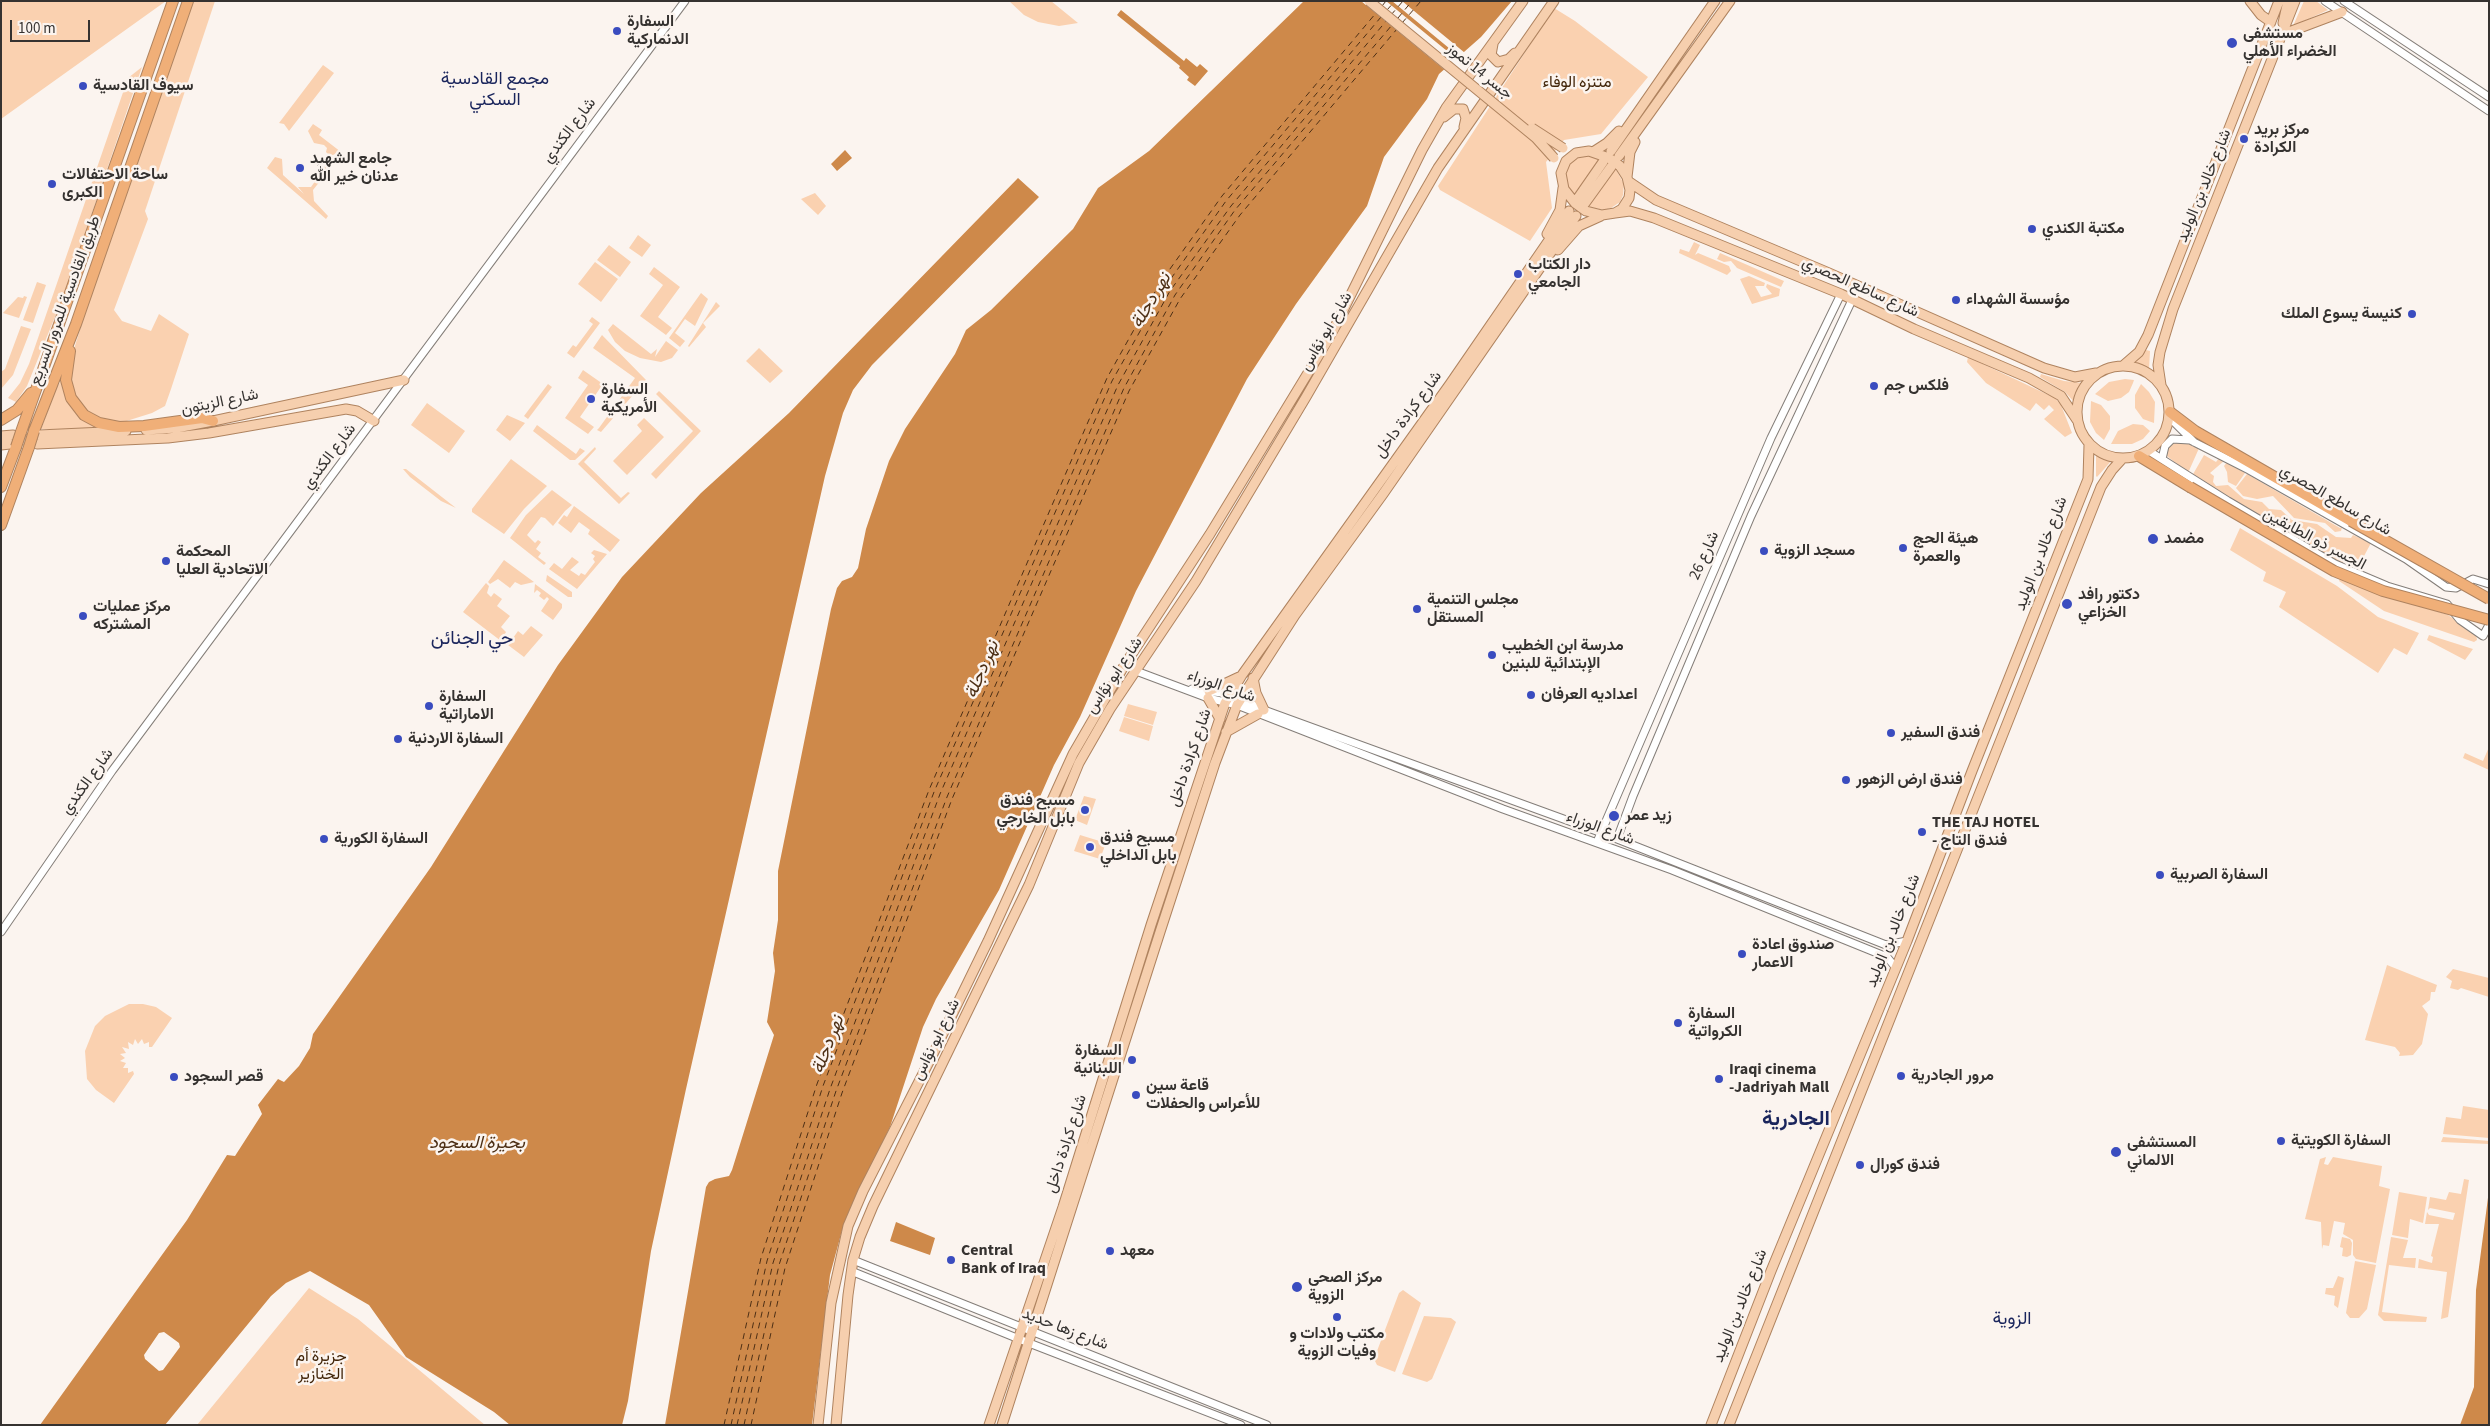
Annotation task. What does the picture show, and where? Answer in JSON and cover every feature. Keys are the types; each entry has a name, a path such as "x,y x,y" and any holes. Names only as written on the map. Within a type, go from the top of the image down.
{"highway":[{"name":"طريق القادسية للمرور السريع","path":"1,487 12,441 41,375 172,1"},
{"name":"طريق القادسية للمرور السريع","path":"1,525 35,439 188,1"},
{"path":"76,324 66,380 71,398 77,407 91,419 107,426 144,426 168,430 202,418 213,421"},
{"path":"1,420 25,401 41,375"},
{"name":"الجسر ذو الطابقين","path":"2170,414 2489,600"},
{"name":"الجسر ذو الطابقين","path":"2144,453 2190,487 2334,571 2383,591 2489,620"}],"main road":[{"name":"جسر 14 تموز","path":"1370,1 1536,138 1554,158 1561,173"},
{"name":"جسر 14 تموز","path":"1378,1 1539,133 1563,148 1580,152"},
{"name":"شارع ابو نؤاس","path":"818,1425 831,1303 838,1263 848,1226 863,1192 940,1040 1073,754 1124,666 1210,534 1331,335 1422,150 1446,108 1523,1"},
{"name":"شارع ابو نؤاس","path":"836,1425 853,1260 873,1206 1032,878 1079,763 1099,727 1207,564 1452,147 1554,1"},
{"path":"1611,151 1714,1"},
{"path":"1619,156 1730,1"},
{"path":"2250,1 2261,15 2271,22"},
{"name":"شارع خالد بن الوليد","path":"2124,365 2139,352 2145,340 2279,1"},
{"path":"2288,1 2282,33 2342,12"},
{"name":"شارع خالد بن الوليد","path":"2161,384 2158,365 2169,318 2295,1"},
{"path":"1509,18 1491,48 1492,58 1498,62 1509,58 1516,52 1534,29"},
{"path":"1593,152 1614,137 1663,74"},
{"path":"1522,286 1580,226 1602,216 1615,213 1627,202 1630,194 1628,179 1631,147 1676,78"},
{"path":"1422,150 1447,113 1459,108 1466,112 1466,124 1452,147"},
{"path":"1522,286 1557,217 1562,199 1563,185 1561,173 1569,158 1580,152 1593,152 1613,160 1628,179"},
{"path":"1582,201 1607,164"},
{"name":"شارع ساطع الحصري","path":"1628,179 1656,200 1829,273 2044,368 2075,377 2096,374"},
{"path":"1563,185 1569,197 1578,206 1590,213 1602,216"},
{"name":"شارع ساطع الحصري","path":"1615,213 1630,212 1654,218 1841,294 2051,389 2062,396 2077,420"},
{"path":"1522,286 1573,214"},
{"name":"شارع كرادة داخل","path":"1002,1425 1072,1210 1151,924 1227,698 1522,286"},
{"name":"شارع كرادة داخل","path":"989,1425 1062,1207 1137,1002 1226,732 1238,703 1253,678 1522,286"},
{"path":"2124,365 2138,367 2151,374 2161,384 2168,398 2170,414 2163,436 2144,453 2122,459 2104,455 2089,445 2081,434 2076,407 2086,383 2096,374 2109,367 2124,365"},
{"name":"شارع الزيتون","path":"213,421 404,380"},
{"name":"شارع الزيتون","path":"35,439 168,430 210,433 346,409 357,411 374,421"},
{"path":"1,436 12,441"},
{"name":"شارع خالد بن الوليد","path":"1711,1425 1907,941 2088,479 2089,445"},
{"name":"شارع خالد بن الوليد","path":"1729,1425 2101,487 2122,459"},
{"path":"1220,719 1208,695 1242,675"},
{"path":"1226,732 1261,712 1253,678"},
{"path":"1917,914 1930,919"},
{"path":"1062,1207 1072,1210"},
{"path":"1794,1217 1809,1224"}],"street":[{"name":"شارع الكندي","path":"1,932 118,764 685,1"},
{"path":"2325,1 2489,111"},
{"path":"2344,1 2489,97"},
{"name":"شارع 26","path":"1597,842 1771,438 1841,294"},
{"name":"شارع 26","path":"1617,839 1633,796 1744,534 1852,300"},
{"name":"شارع ساطع الحصري","path":"2170,414 2194,442 2250,470 2406,560 2446,587 2456,588 2473,579 2489,584"},
{"path":"2162,459 2165,446 2172,439 2180,438 2194,442"},
{"path":"2144,453 2162,459 2228,501 2335,564 2387,586 2447,604 2460,620 2483,636 2489,625"},
{"path":"1732,529 1744,534"},
{"name":"شارع الوزراء","path":"1136,671 1175,686 1227,698 1551,826 1672,870 1887,957 1896,968"},
{"name":"شارع الوزراء","path":"1261,712 1602,833 1886,945 1907,941"},
{"path":"1551,826 1556,816"},
{"path":"1672,870 1676,862"},
{"path":"1791,919 1796,909"},
{"name":"شارع زها حديد","path":"853,1260 1032,1333 1162,1382 1267,1425"},
{"name":"شارع زها حديد","path":"851,1271 1028,1343 1241,1425"},
{"path":"1158,1392 1162,1382"}],"green space":[{"path":"1,1 166,1 1,119"},
{"path":"191,1 215,1 145,211 148,219 114,310 122,321 151,331 159,314 189,334 171,389 165,406 152,413 101,429 41,429 56,389 67,371 97,276"},
{"path":"1009,1 1051,1 1078,23 1059,26 1038,22 1024,15"},
{"path":"2304,1 2316,1 2328,10 2293,26"},
{"name":"متنزه الوفاء","path":"1554,8 1575,21 1648,77 1601,134 1564,140 1546,162 1552,208 1530,241 1440,190 1438,186"},
{"path":"323,65 334,73 289,131 284,124 279,123"},
{"path":"142,67 65,292 27,386 16,402 8,398 20,383 29,364 128,78"},
{"path":"313,124 322,130 319,135 341,152 330,156 326,152 327,148 324,145 314,143 308,131"},
{"path":"338,155 340,156 313,190 314,201 328,216 326,219 267,168 275,157 282,159 283,175 304,194 298,187 311,187 321,173 321,162"},
{"path":"1592,155 1603,159 1576,199 1568,188 1565,173 1569,163 1578,157"},
{"path":"1614,166 1624,184 1620,202 1604,210 1586,206"},
{"path":"815,193 826,206 818,215 801,199"},
{"path":"638,235 651,245 642,257 629,248"},
{"path":"1694,242 1700,245 1695,255 1698,253 1729,266 1731,271 1727,275 1679,253 1680,249 1689,252"},
{"path":"609,245 631,262 620,277 597,260"},
{"path":"1720,253 1784,281 1781,287 1737,268 1731,261 1724,262 1717,259"},
{"path":"595,262 618,279 601,302 578,284"},
{"path":"654,267 680,287 658,317 672,328 666,335 640,316 663,285 649,274"},
{"path":"1749,276 1765,283 1764,286 1755,286 1761,297 1772,294 1766,287 1767,284 1780,289 1779,296 1752,304 1740,279"},
{"path":"37,282 46,285 33,323 23,320"},
{"path":"701,293 708,299 695,326 685,319 675,333 685,341 680,347 669,338"},
{"path":"24,296 27,297 19,318 3,313 18,297 23,298"},
{"path":"716,302 720,306 703,323 706,327 689,347 688,346"},
{"path":"592,317 600,323 574,358 567,353 573,345 576,347 593,324 589,321"},
{"path":"613,324 651,354 657,349 655,357 666,341 678,350 672,358 661,362 640,358 625,351 615,342 608,330"},
{"path":"21,326 31,329 13,375 1,389 1,372 5,369"},
{"path":"602,335 646,380 601,432 597,430 635,378 593,348"},
{"path":"759,348 783,371 770,383 746,361"},
{"path":"2146,350 2150,351 2149,370 2133,364"},
{"path":"1968,357 2055,398 2061,405 2072,433 2065,437 2044,419 2054,410 2049,405 2044,410 2036,403 2030,411 1986,383 1967,362"},
{"path":"583,370 603,384 580,417 594,427 588,434 565,418 588,385 578,378"},
{"path":"2041,374 2064,381 2084,383 2077,394 2075,403 2065,392 2040,377"},
{"path":"2125,379 2134,380 2129,392 2121,398 2108,401 2095,394 2109,382"},
{"path":"548,384 552,387 528,419 524,416"},
{"path":"2141,384 2155,402 2154,423 2143,419 2135,408 2135,395"},
{"path":"659,391 701,431 656,479 651,474 693,431 656,394"},
{"path":"2091,401 2101,405 2110,416 2110,429 2104,440 2096,433 2090,422"},
{"path":"427,403 465,431 449,453 411,425"},
{"path":"507,415 525,423 510,441 496,430"},
{"path":"644,418 664,437 627,475 613,461 642,431 637,425"},
{"path":"2133,424 2143,425 2150,431 2143,439 2132,444 2111,444 2118,431"},
{"path":"537,425 576,454 580,448 585,451 575,460 570,460 533,431"},
{"path":"2177,440 2200,446 2188,473 2167,456 2168,446"},
{"path":"595,447 596,449 584,462 621,498 628,492 630,493 619,504 578,464"},
{"path":"2096,454 2113,459 2097,477 2096,476"},
{"path":"2204,455 2216,462 2219,458 2224,461 2210,473 2214,476 2213,482 2216,486 2228,485 2244,499 2262,502 2269,509 2281,510 2292,520 2317,524 2336,537 2351,538 2353,535 2371,543 2357,569 2338,561 2192,476"},
{"path":"511,459 547,486 524,509 504,534 472,512 472,509"},
{"path":"2227,462 2245,473 2236,486 2228,482 2224,466"},
{"path":"403,469 406,469 456,508 441,501 410,477"},
{"path":"2247,474 2340,528 2342,527 2341,531 2335,532 2325,523 2294,518 2273,496 2257,499 2243,496 2236,488"},
{"path":"552,490 572,505 553,526 545,518 541,517 527,535 535,543 538,540 541,542 536,549 541,553 538,557 546,563 544,565 510,538 526,515"},
{"path":"574,506 620,540 610,552 588,534 590,530 579,522 571,533 558,523 564,515 567,517"},
{"path":"2240,528 2337,586 2378,617 2419,633 2407,655 2394,648 2378,673 2279,607 2286,592 2263,581 2266,572 2230,550"},
{"path":"594,550 607,554 577,589 549,569 554,563 562,569 572,557 579,562 570,570 579,576 581,573 585,575 595,562 593,559 595,556 591,553"},
{"path":"504,560 534,582 521,585 515,582 510,588 498,579 490,584 488,582"},
{"path":"547,575 572,592 572,597 568,597 546,581"},
{"path":"2340,579 2448,615 2476,634 2477,640 2474,642 2384,611 2339,581"},
{"path":"486,583 489,586 487,593 491,597 494,593 502,599 497,606 510,616 501,627 506,632 501,641 463,612"},
{"path":"535,584 562,604 562,608 553,620 541,611 549,599 547,597 544,600 539,596 541,593 537,590 534,593"},
{"path":"531,626 543,635 524,657 508,645 518,631 523,635"},
{"path":"2429,635 2473,649 2465,660 2427,640"},
{"path":"1128,704 1157,712 1153,725 1124,716"},
{"path":"1124,717 1153,726 1149,741 1119,731"},
{"path":"2489,747 2489,770 2463,758 2465,753 2483,761"},
{"name":"مسبح فندق بابل الخارجي","path":"1084,796 1096,799 1087,825 1075,820"},
{"name":"مسبح فندق بابل الداخلي","path":"1080,835 1106,843 1100,859 1074,851"},
{"path":"2387,965 2437,985 2435,992 2431,992 2430,1000 2422,1006 2428,1014 2422,1044 2413,1055 2399,1056 2400,1053 2395,1047 2365,1040"},
{"path":"2453,969 2489,978 2489,997 2461,988 2458,990 2450,988 2452,981 2446,977"},
{"path":"129,1004 143,1004 156,1007 172,1018 152,1047 149,1047 149,1042 144,1044 142,1039 138,1044 135,1039 133,1045 128,1042 129,1049 122,1047 126,1053 120,1054 125,1058 120,1061 126,1063 123,1068 128,1068 128,1073 133,1071 134,1074 114,1103 96,1090 87,1079 85,1051 95,1026 105,1016"},
{"path":"2463,1106 2489,1110 2489,1138 2443,1134 2446,1117 2461,1119"},
{"path":"2443,1137 2489,1141 2489,1144 2441,1142"},
{"path":"2326,1157 2324,1164 2328,1165 2333,1157 2382,1166 2379,1186 2390,1189 2376,1263 2356,1259 2353,1255 2353,1240 2343,1234 2345,1223 2334,1221 2329,1246 2323,1245 2322,1249 2321,1222 2305,1219 2320,1159"},
{"path":"2464,1179 2469,1180 2448,1317 2441,1319 2447,1272 2418,1268 2419,1259 2432,1263 2433,1257 2431,1256 2439,1224 2425,1224 2427,1212 2429,1215 2453,1220 2455,1213 2430,1208 2428,1210 2430,1197 2446,1200 2449,1192 2461,1194"},
{"path":"2399,1192 2427,1197 2423,1223 2410,1219 2408,1238 2392,1235"},
{"path":"2342,1237 2350,1239 2352,1243 2351,1255 2347,1257 2342,1256 2343,1248 2340,1247"},
{"path":"2391,1237 2408,1240 2403,1258 2416,1258 2415,1268 2389,1265 2382,1312 2427,1317 2426,1322 2384,1321 2378,1315"},
{"path":"2355,1261 2376,1265 2367,1309 2359,1318 2350,1318 2346,1313"},
{"path":"2338,1276 2344,1278 2338,1308 2334,1305 2335,1296 2325,1294 2326,1288 2333,1288"},
{"name":"جزيرة أم الخنازير","path":"309,1288 358,1319 485,1425 197,1425"},
{"path":"1403,1290 1421,1303 1395,1372 1377,1365 1374,1359 1399,1293"},
{"path":"1424,1316 1451,1318 1456,1322 1432,1379 1427,1382 1402,1374"}],"water":[{"name":"نهر دجلة","path":"1304,1 1512,1 1481,37 1439,74 1427,99 1384,157 1367,206 1296,304 1247,379 1136,591 1080,717 1054,765 999,890 936,999 923,1027 890,1127 844,1223 830,1275 812,1425 665,1425 706,1187 709,1182 715,1179 729,1176 732,1170 774,1035 767,1022 775,971 773,953 778,920 778,871 831,609 837,588 842,581 852,577 858,568 866,529 889,461 905,429 955,354 966,330 991,310 1073,229 1098,188 1149,151"},
{"path":"1121,10 1184,61 1186,58 1197,67 1200,64 1208,71 1195,86 1187,80 1189,77 1179,68 1180,66 1117,15"},
{"path":"845,150 852,158 837,171 831,164"},
{"name":"بحيرة السجود","path":"1018,178 1039,197 872,365 853,390 843,413 825,476 686,1089 651,1251 628,1401 622,1425 510,1425 494,1412 406,1357 369,1305 310,1271 286,1283 271,1296 165,1425 40,1425 187,1220 227,1155 235,1156 262,1114 258,1105 278,1079 284,1082 299,1066 310,1048 313,1034 431,867 558,665 622,577 701,493 789,413","holes":["164,1332 179,1343 180,1347 163,1370 159,1371 145,1359 144,1355 159,1333"]},
{"path":"2489,1190 2489,1425 2460,1425 2474,1387 2476,1290"},
{"path":"896,1222 935,1238 930,1255 890,1241"}],"pier":[{"path":"1361,1 1386,1 1458,60 1446,71"},
{"path":"1392,1 1402,1 1465,53 1461,58"}],"ferry route":[{"path":"1382,6 1386,1"},
{"path":"1387,10 1395,1"},
{"path":"1391,15 1403,1"},
{"path":"1398,18 1412,1"},
{"path":"1402,23 1421,1"},
{"path":"724,1425 761,1258 817,1084 929,790 1107,378 1160,283 1222,196 1376,13"},
{"path":"731,1425 767,1261 823,1086 934,792 1112,381 1165,287 1226,201 1381,17"},
{"path":"737,1425 773,1263 830,1089 940,794 1118,385 1170,291 1231,206 1387,20"},
{"path":"744,1425 779,1265 836,1091 947,797 1124,388 1175,295 1235,210 1392,25"},
{"path":"751,1425 785,1268 842,1093 952,799 1129,391 1180,299 1240,215 1397,29"}],"place":[{"name":"السفارة الدنماركية","path":"617,31"},
{"name":"مستشفى الخضراء الأهلي","path":"2232,43"},
{"name":"سيوف القادسية","path":"83,86"},
{"name":"مركز بريد الكرادة","path":"2244,139"},
{"name":"جامع الشهيد عدنان خير الله","path":"300,168"},
{"name":"ساحة الاحتفالات الكبرى","path":"52,184"},
{"name":"مكتبة الكندي","path":"2032,229"},
{"name":"دار الكتاب الجامعي","path":"1518,274"},
{"name":"مؤسسة الشهداء","path":"1956,300"},
{"name":"كنيسة يسوع الملك","path":"2412,314"},
{"name":"فلكس جم","path":"1874,386"},
{"name":"السفارة الأمريكية","path":"591,399"},
{"name":"مضمد","path":"2153,539"},
{"name":"هيئة الحج والعمرة","path":"1903,548"},
{"name":"مسجد الزوية","path":"1764,551"},
{"name":"المحكمة الاتحادية العليا","path":"166,561"},
{"name":"دكتور رافد الخزاعي","path":"2067,604"},
{"name":"مجلس التنمية المستقل","path":"1417,609"},
{"name":"مركز عمليات المشتركه","path":"83,616"},
{"name":"مدرسة ابن الخطيب الإبتدائية للبنين","path":"1492,655"},
{"name":"اعداديه العرفان","path":"1531,695"},
{"name":"السفارة الاماراتية","path":"429,706"},
{"name":"فندق السفير","path":"1891,733"},
{"name":"السفارة الاردنية","path":"398,739"},
{"name":"فندق ارض الزهور","path":"1846,780"},
{"name":"مسبح فندق بابل الخارجي","path":"1085,810"},
{"name":"زيد عمر","path":"1614,816"},
{"name":"THE TAJ HOTEL - فندق التاج","path":"1922,832"},
{"name":"السفارة الكورية","path":"324,839"},
{"name":"مسبح فندق بابل الداخلي","path":"1090,847"},
{"name":"السفارة الصربية","path":"2160,875"},
{"name":"صندوق اعادة الاعمار","path":"1742,954"},
{"name":"السفارة الكرواتية","path":"1678,1023"},
{"name":"السفارة اللبنانية","path":"1132,1060"},
{"name":"مرور الجادرية","path":"1901,1076"},
{"name":"قصر السجود","path":"174,1077"},
{"name":"Iraqi cinema -Jadriyah Mall","path":"1719,1079"},
{"name":"قاعة سين للأعراس والحفلات","path":"1136,1095"},
{"name":"السفارة الكويتية","path":"2281,1141"},
{"name":"المستشفى الالماني","path":"2116,1152"},
{"name":"فندق كورال","path":"1860,1165"},
{"name":"معهد","path":"1110,1251"},
{"name":"Central Bank of Iraq","path":"951,1260"},
{"name":"مركز الصحي الزوية","path":"1297,1287"},
{"name":"مكتب ولادات و وفيات الزوية","path":"1337,1317"}],"district":[{"name":"مجمع القادسية السكني","path":"495,90"},
{"name":"حي الجنائن","path":"472,640"},
{"name":"الجادرية","path":"1796,1120"},
{"name":"الزوية","path":"2012,1320"}]}
